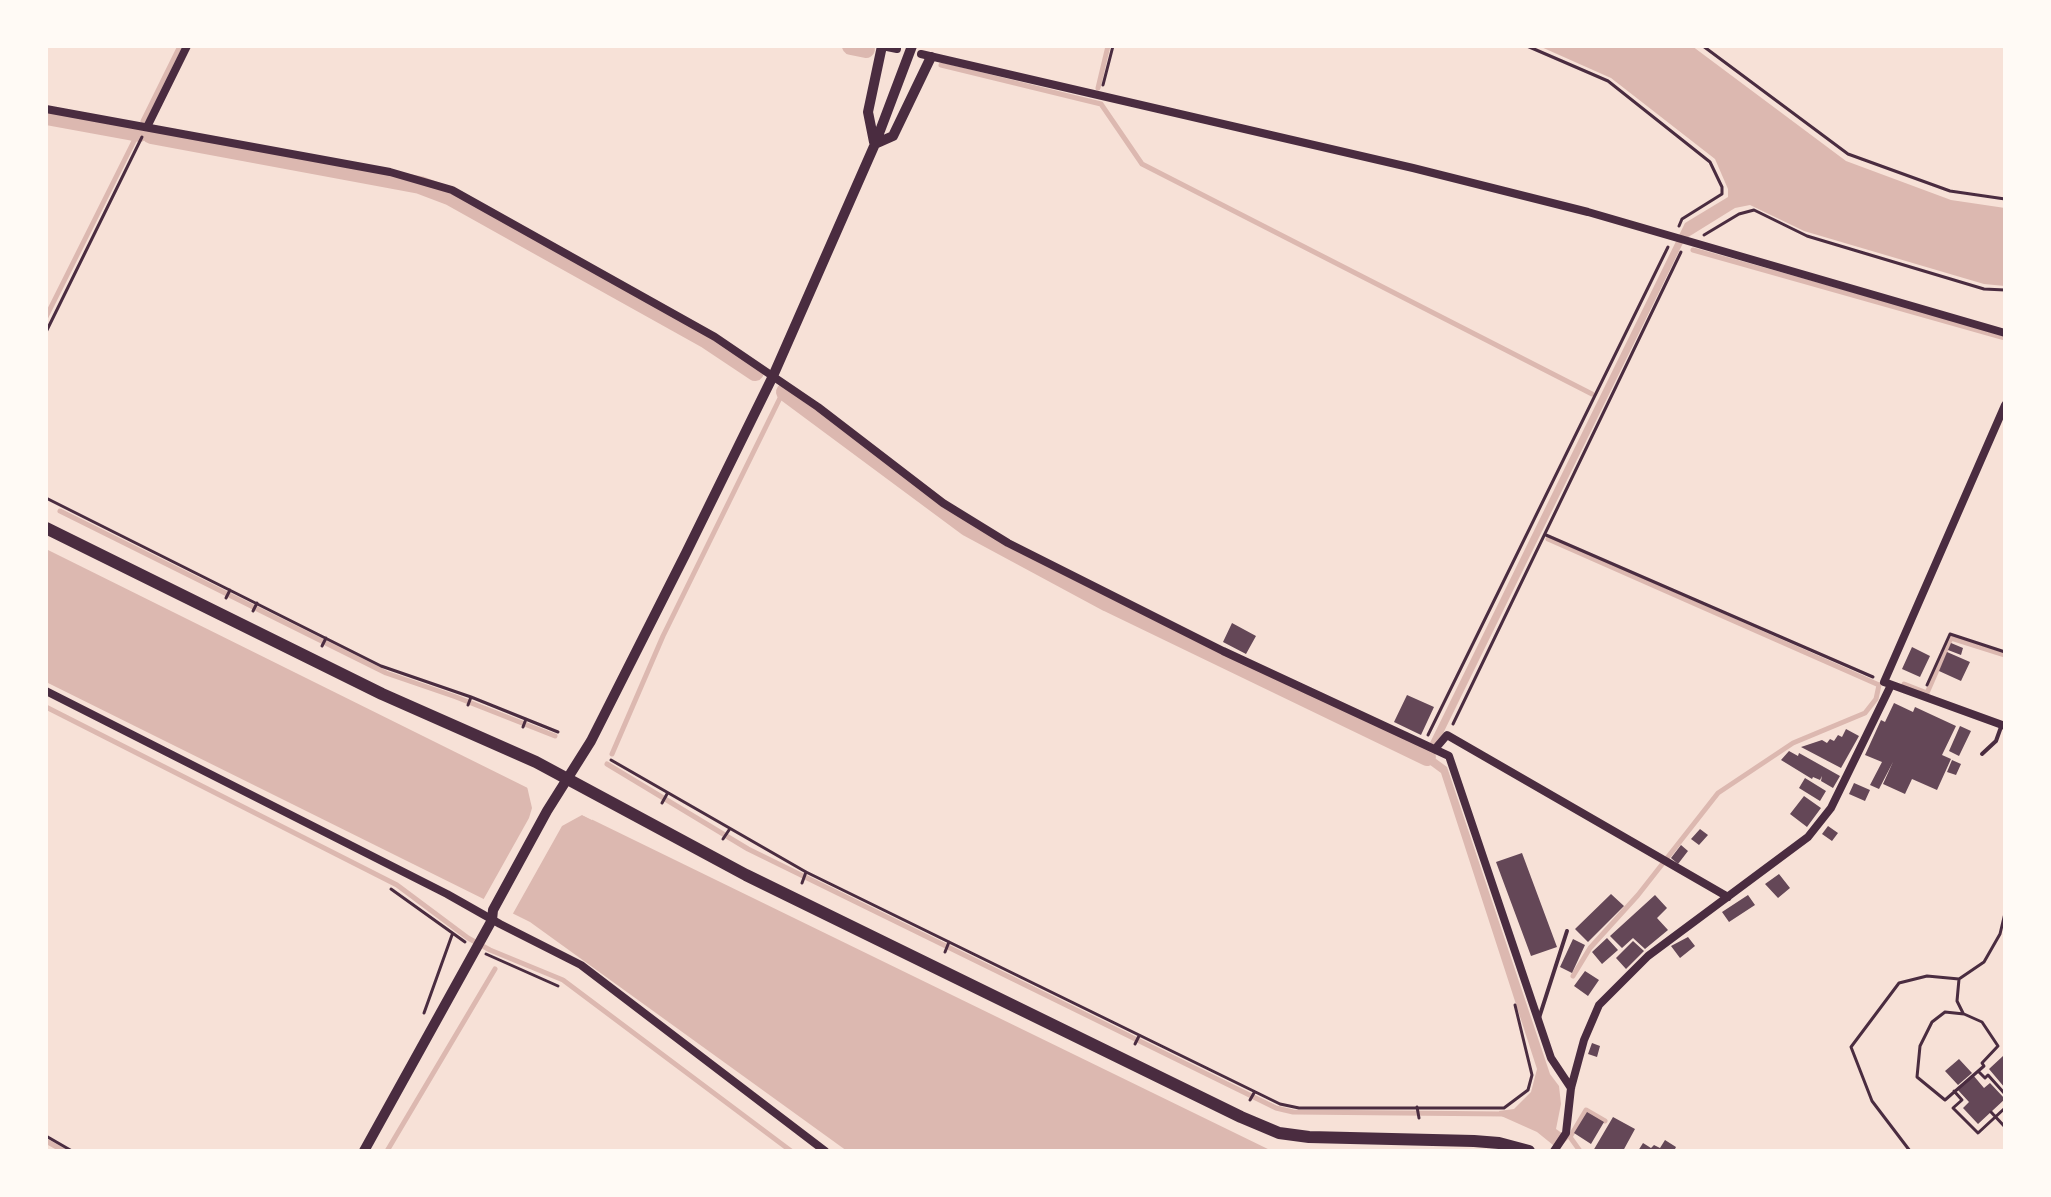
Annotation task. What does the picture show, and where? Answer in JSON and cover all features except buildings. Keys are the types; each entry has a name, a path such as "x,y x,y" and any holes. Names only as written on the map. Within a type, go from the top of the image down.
{"main road":[{"path":"46,528 382,694 568,778 746,875 1279,1133 1309,1137 1474,1141 1499,1143 1529,1151"}],"street":[{"path":"147,127 187,46"},
{"path":"875,144 868,112 882,46 897,49"},
{"path":"364,1151 558,795 591,741 773,376 875,144 912,46"},
{"path":"875,144 893,136 926,56 1413,168 1588,212 2005,333"},
{"path":"46,109 390,172 452,190 715,337 773,376 943,503 1008,543 1223,651 1449,756 1551,1058 1571,1088"},
{"path":"1555,1150 1566,1133 1571,1088 1584,1040 1599,1005 1648,956 1808,837 1831,808 1888,684 2005,405"},
{"path":"1888,684 2003,725"},
{"path":"46,691 492,915 581,965 825,1151"},
{"path":"1432,748 1447,735 1728,897"}],"lane":[{"path":"1982,754 1996,741 2003,725"},
{"path":"1538,1021 1567,931"}],"path":[{"path":"1100,96 1113,46"},
{"path":"1447,735 1682,240 1682,219 1722,194 1722,187 1710,162 1608,81 1527,46"},
{"path":"1703,46 1848,154 1950,191 2005,199"},
{"path":"46,332 147,127"},
{"path":"1432,726 1682,240 1754,210 1807,236 1984,289 2005,290"},
{"path":"46,500 60,504 255,607 380,668 524,723 558,732"},
{"path":"1544,535 1888,684"},
{"path":"226,598 229,591"},
{"path":"1922,696 1950,634 2005,652"},
{"path":"611,760 804,877 949,944 1252,1097 1299,1108 1504,1108 1528,1090 1532,1075 1515,1005"},
{"path":"662,802 666,795"},
{"path":"723,839 728,831"},
{"path":"1910,1151 1872,1101 1851,1047 1899,983 1927,976 1959,979 1984,962 2000,934 2005,913"},
{"path":"426,1040 424,1010 452,935"},
{"path":"945,951 949,944"},
{"path":"1959,979 1957,1001 1964,1014"},
{"path":"1945,1012 1964,1014 1982,1022 1998,1046 1978,1071 1945,1100 1917,1077 1920,1046 1932,1022 1945,1012"},
{"path":"1530,1065 1535,1063"},
{"path":"1978,1071 1985,1078 1988,1075 2005,1094"},
{"path":"1954,1091 1962,1100 1953,1108 1978,1133 2005,1108"},
{"path":"1417,1108 1419,1117"},
{"path":"1991,1112 2005,1127"},
{"path":"46,1136 72,1151"}],"shaded area":[{"path":"1539,46 1692,46 1846,161 1951,200 2005,208 2005,286 1984,284 1804,231 1750,205 1735,208 1685,239 1432,756 1447,767 1550,1074 1559,1086 1561,1104 1556,1129 1569,1138 1558,1149 1537,1132 1499,1115 1499,1111 1514,1109 1531,1092 1537,1069 1441,773 1422,759 1685,223 1728,197 1728,189 1715,159 1611,78"},
{"path":"46,549 1272,1151 847,1151 530,922 46,682"}],"pier":[{"path":"526,782 594,816 592,820 582,815 562,826 511,917 482,902 529,818 532,808"}],"waterway":[{"path":"143,121 180,46"},
{"path":"851,46 866,49"},
{"path":"1098,88 1108,46"},
{"path":"941,65 1101,104 1142,164 1592,394"},
{"path":"46,116 139,133"},
{"path":"46,317 139,131"},
{"path":"151,135 420,185 449,196 707,340 755,372"},
{"path":"1693,250 2005,338"},
{"path":"785,392 967,527 1108,603 1427,757"},
{"path":"612,754 663,636 781,396"},
{"path":"60,511 386,673 555,736"},
{"path":"1548,539 1879,685 1876,699 1865,713 1793,743 1718,793 1638,895 1590,948 1573,976"},
{"path":"1904,684 1927,693 1951,638 2005,655"},
{"path":"46,707 397,885 468,938 490,950 563,980 791,1151"},
{"path":"607,764 748,849 1276,1108 1293,1112 1506,1114"},
{"path":"387,1151 495,969"},
{"path":"1580,1151 1570,1137 1586,1110 1605,1121"},
{"path":"46,1141 64,1151"}]}
